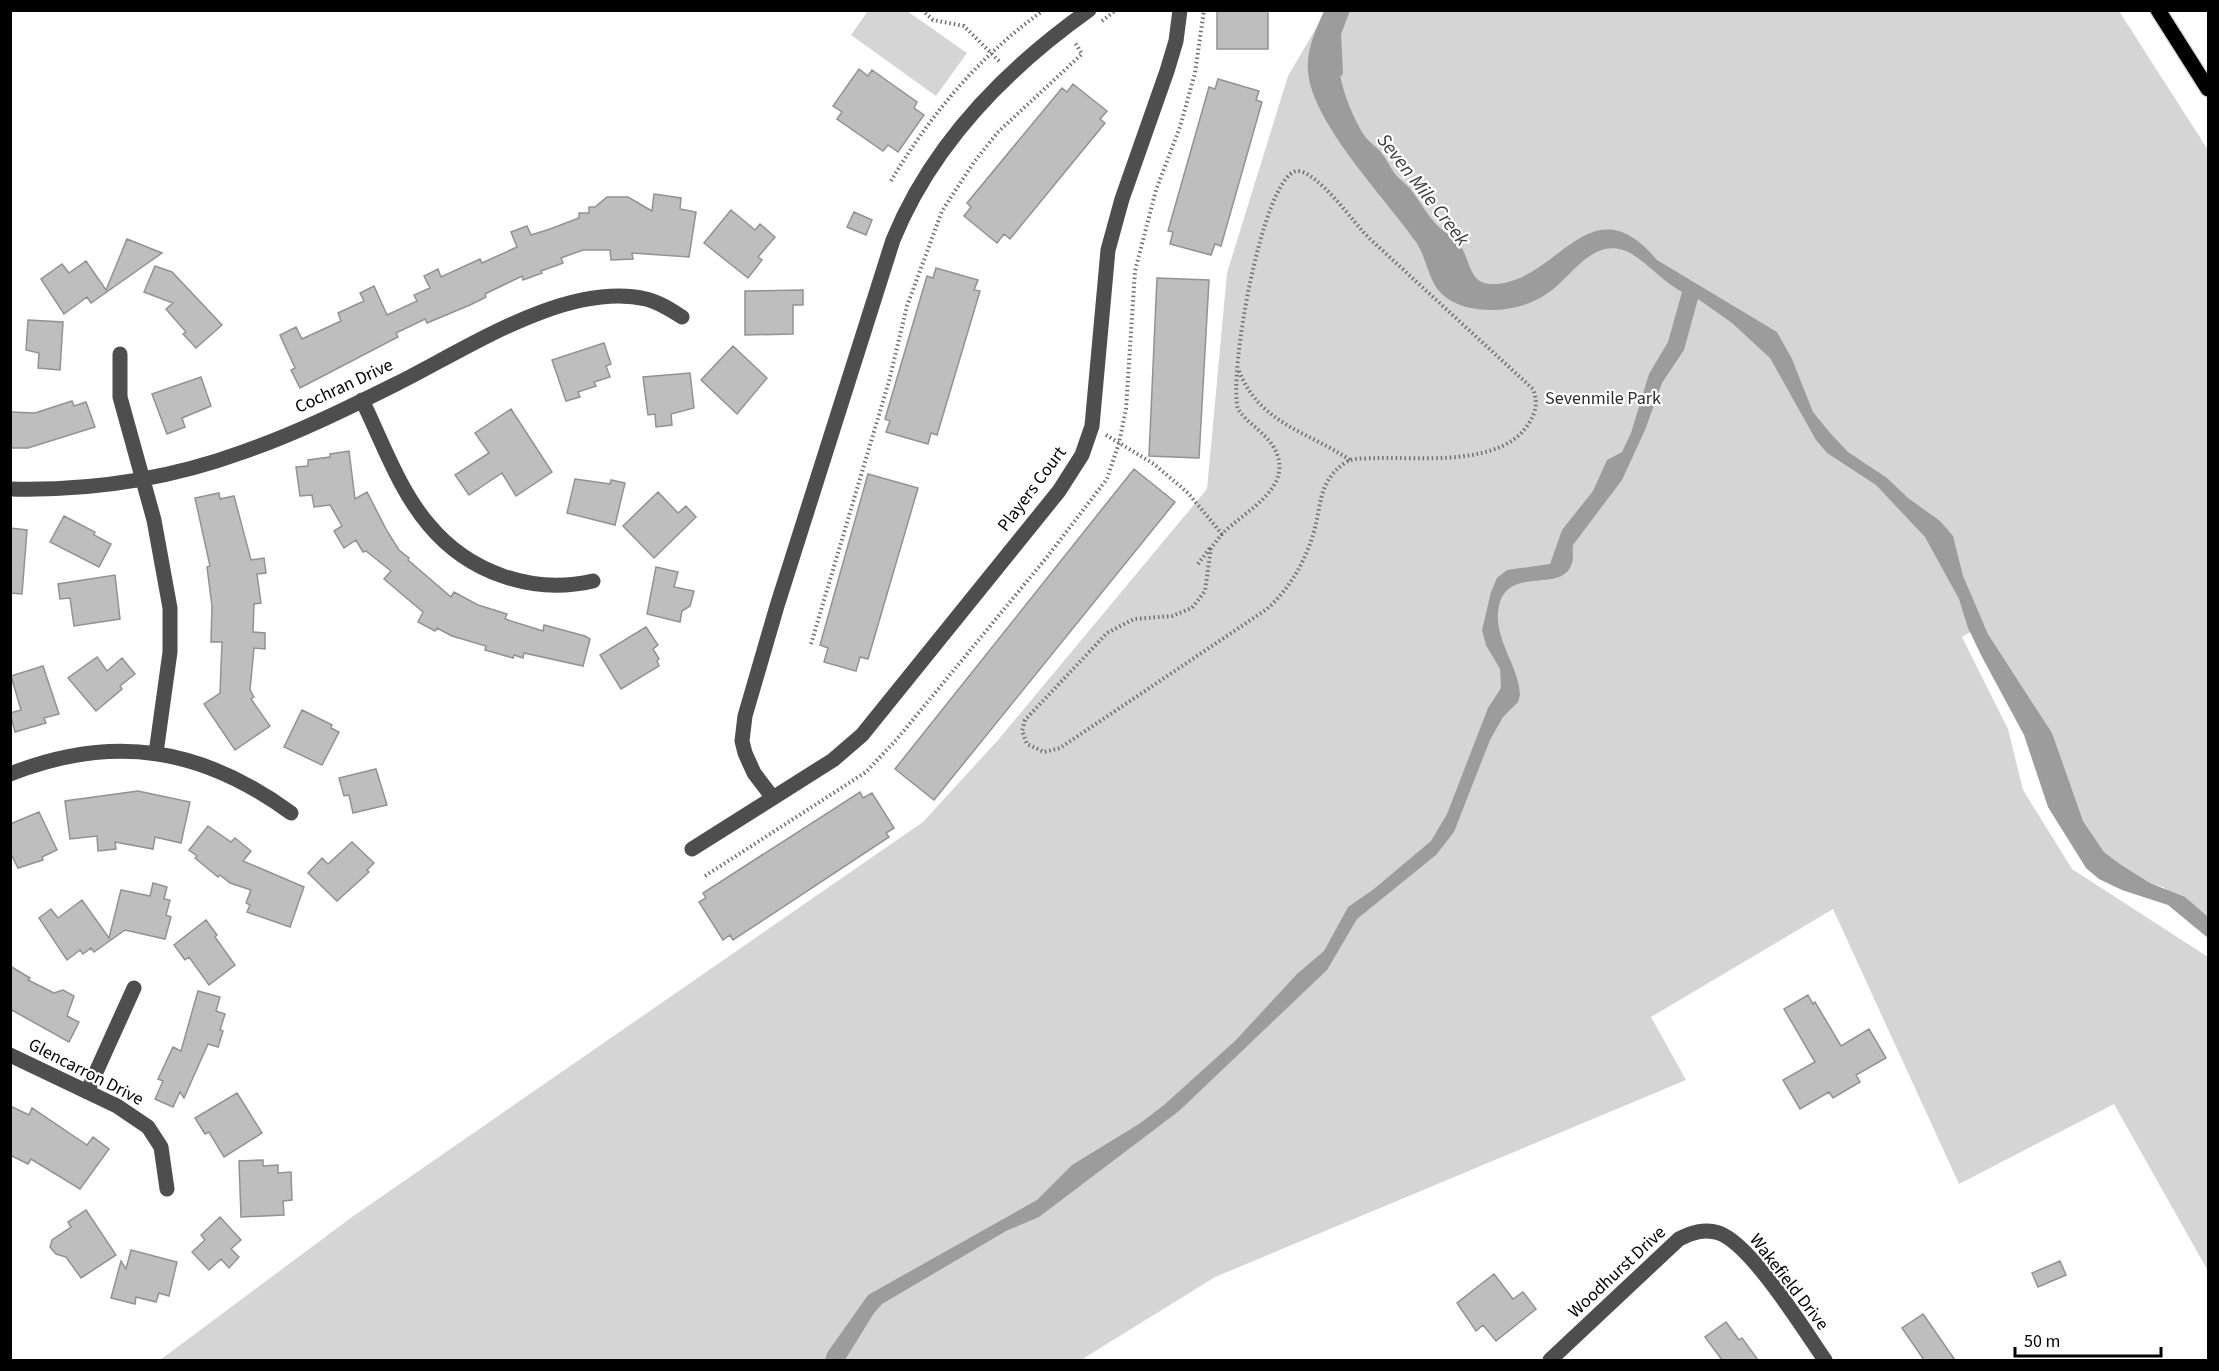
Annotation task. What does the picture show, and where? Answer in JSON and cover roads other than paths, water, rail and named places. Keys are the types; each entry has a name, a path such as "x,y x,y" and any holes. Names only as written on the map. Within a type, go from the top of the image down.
{"main road":[{"path":"2158,10 2208,89"}],"street":[{"path":"772,798 754,772 745,753 742,741 746,716 777,606 881,274 907,206 932,165 987,98 1053,36 1089,10"},
{"name":"Players Court","path":"692,849 847,750 875,721 1059,491 1082,455 1092,426 1108,250 1122,199 1176,41 1180,10"},
{"name":"Cochran Drive","path":"10,489 62,488 144,479 239,454 362,400 515,324 569,304 603,298 633,297 658,303 682,317"},
{"path":"120,354 119,393 144,479 166,577 171,624 170,652 156,753"},
{"path":"362,400 419,512 453,548 490,571 523,582 558,586 593,581"},
{"path":"10,774 65,756 123,750 156,753 189,760 226,775 268,796 291,813"},
{"path":"87,1092 134,988"},
{"name":"Glencarron Drive","path":"10,1055 130,1114 154,1134 162,1153 166,1189"},
{"name":"Woodhurst Drive","path":"1550,1360 1679,1239 1702,1230 1719,1233"},
{"name":"Wakefield Drive","path":"1719,1233 1733,1242 1754,1263 1824,1360"}],"waterway":[{"name":"Seven Mile Creek","path":"1340,73 1338,34 1347,10"}],"park label":[{"name":"Sevenmile Park","path":"1603,398"}]}
